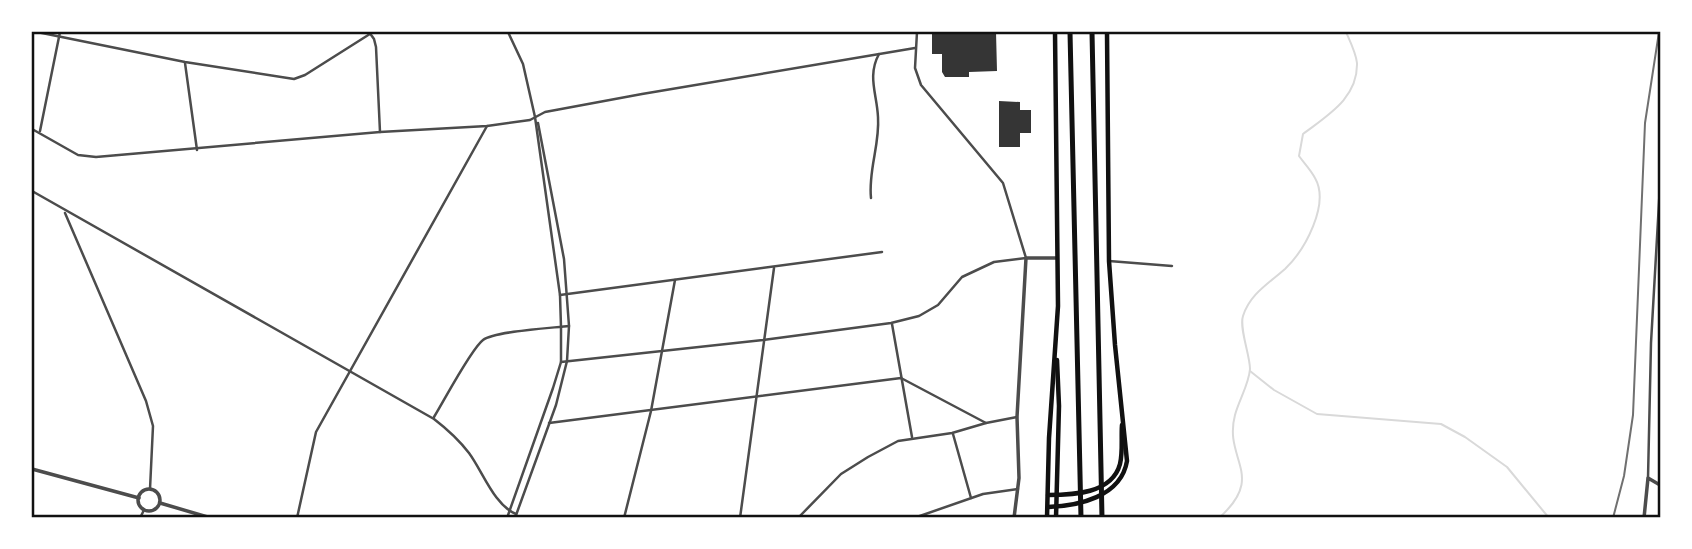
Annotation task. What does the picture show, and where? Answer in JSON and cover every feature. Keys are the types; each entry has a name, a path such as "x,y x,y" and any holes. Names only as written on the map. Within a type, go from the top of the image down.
{"highway":[{"path":"1070,32 1081,517"},
{"path":"1092,32 1102,517"}],"main road":[{"path":"1055,32 1059,406 1056,517"},
{"path":"1048,507 1096,498 1109,491 1121,479 1126,467 1109,261 1107,32"},
{"path":"1047,517 1051,404 1057,342"},
{"path":"1048,495 1083,493 1115,475 1120,461 1122,421"}],"street":[{"path":"37,32 59,34 185,62 297,78 371,32 376,47 380,132"},
{"path":"32,191 433,419 466,449 502,505 516,516 549,424 567,361 569,326 564,259 542,136 523,64 508,32"},
{"path":"917,32 915,68 921,85 1006,189 1026,258 1017,417 1018,489 1014,517"},
{"path":"40,132 59,34"},
{"path":"32,129 78,155 87,156 197,150 380,132 487,126 530,120 545,112 618,98 915,48"},
{"path":"871,198 869,179 876,157 878,116 872,65 879,54"},
{"path":"185,62 197,150"},
{"path":"507,517 561,362 561,295 536,117"},
{"path":"297,517 316,432 487,126"},
{"path":"1661,128 1661,145"},
{"path":"1644,517 1661,185"},
{"path":"64,210 146,401 153,426 150,489"},
{"path":"561,295 883,252"},
{"path":"561,362 891,323 919,316 938,305 962,277 994,262 1058,258"},
{"path":"1109,261 1172,266"},
{"path":"740,517 774,266"},
{"path":"624,517 651,411 675,280"},
{"path":"891,323 912,438"},
{"path":"433,419 484,339 496,335 569,326"},
{"path":"549,424 901,377 986,423"},
{"path":"798,517 841,474 898,441 952,433 1017,417"},
{"path":"952,433 971,498"},
{"path":"32,469 139,498"},
{"path":"1648,478 1661,485"},
{"path":"144,510 139,504 139,498 144,491 150,489 159,494 160,503"},
{"path":"914,517 971,498 1018,489"},
{"path":"144,510 153,510 160,503"},
{"path":"160,503 210,517"},
{"path":"140,517 144,510"}],"building":[{"path":"932,32 996,32 997,71 969,72 969,77 945,77 942,72 942,54 932,54"},
{"path":"999,101 1020,102 1020,110 1031,110 1031,133 1020,133 1020,147 999,147"}],"waterway":[{"path":"1219,518 1233,503 1240,490 1242,478 1233,431 1235,415 1250,369 1242,327 1243,316 1255,295 1293,261 1313,226 1319,189 1313,175 1299,156 1303,134 1340,104 1352,86 1357,63 1346,32"},
{"path":"1250,371 1274,390 1317,414 1441,424 1465,437 1507,467 1549,518"}],"railway":[{"path":"1613,518 1624,476 1633,415 1645,123 1659,32"}]}
